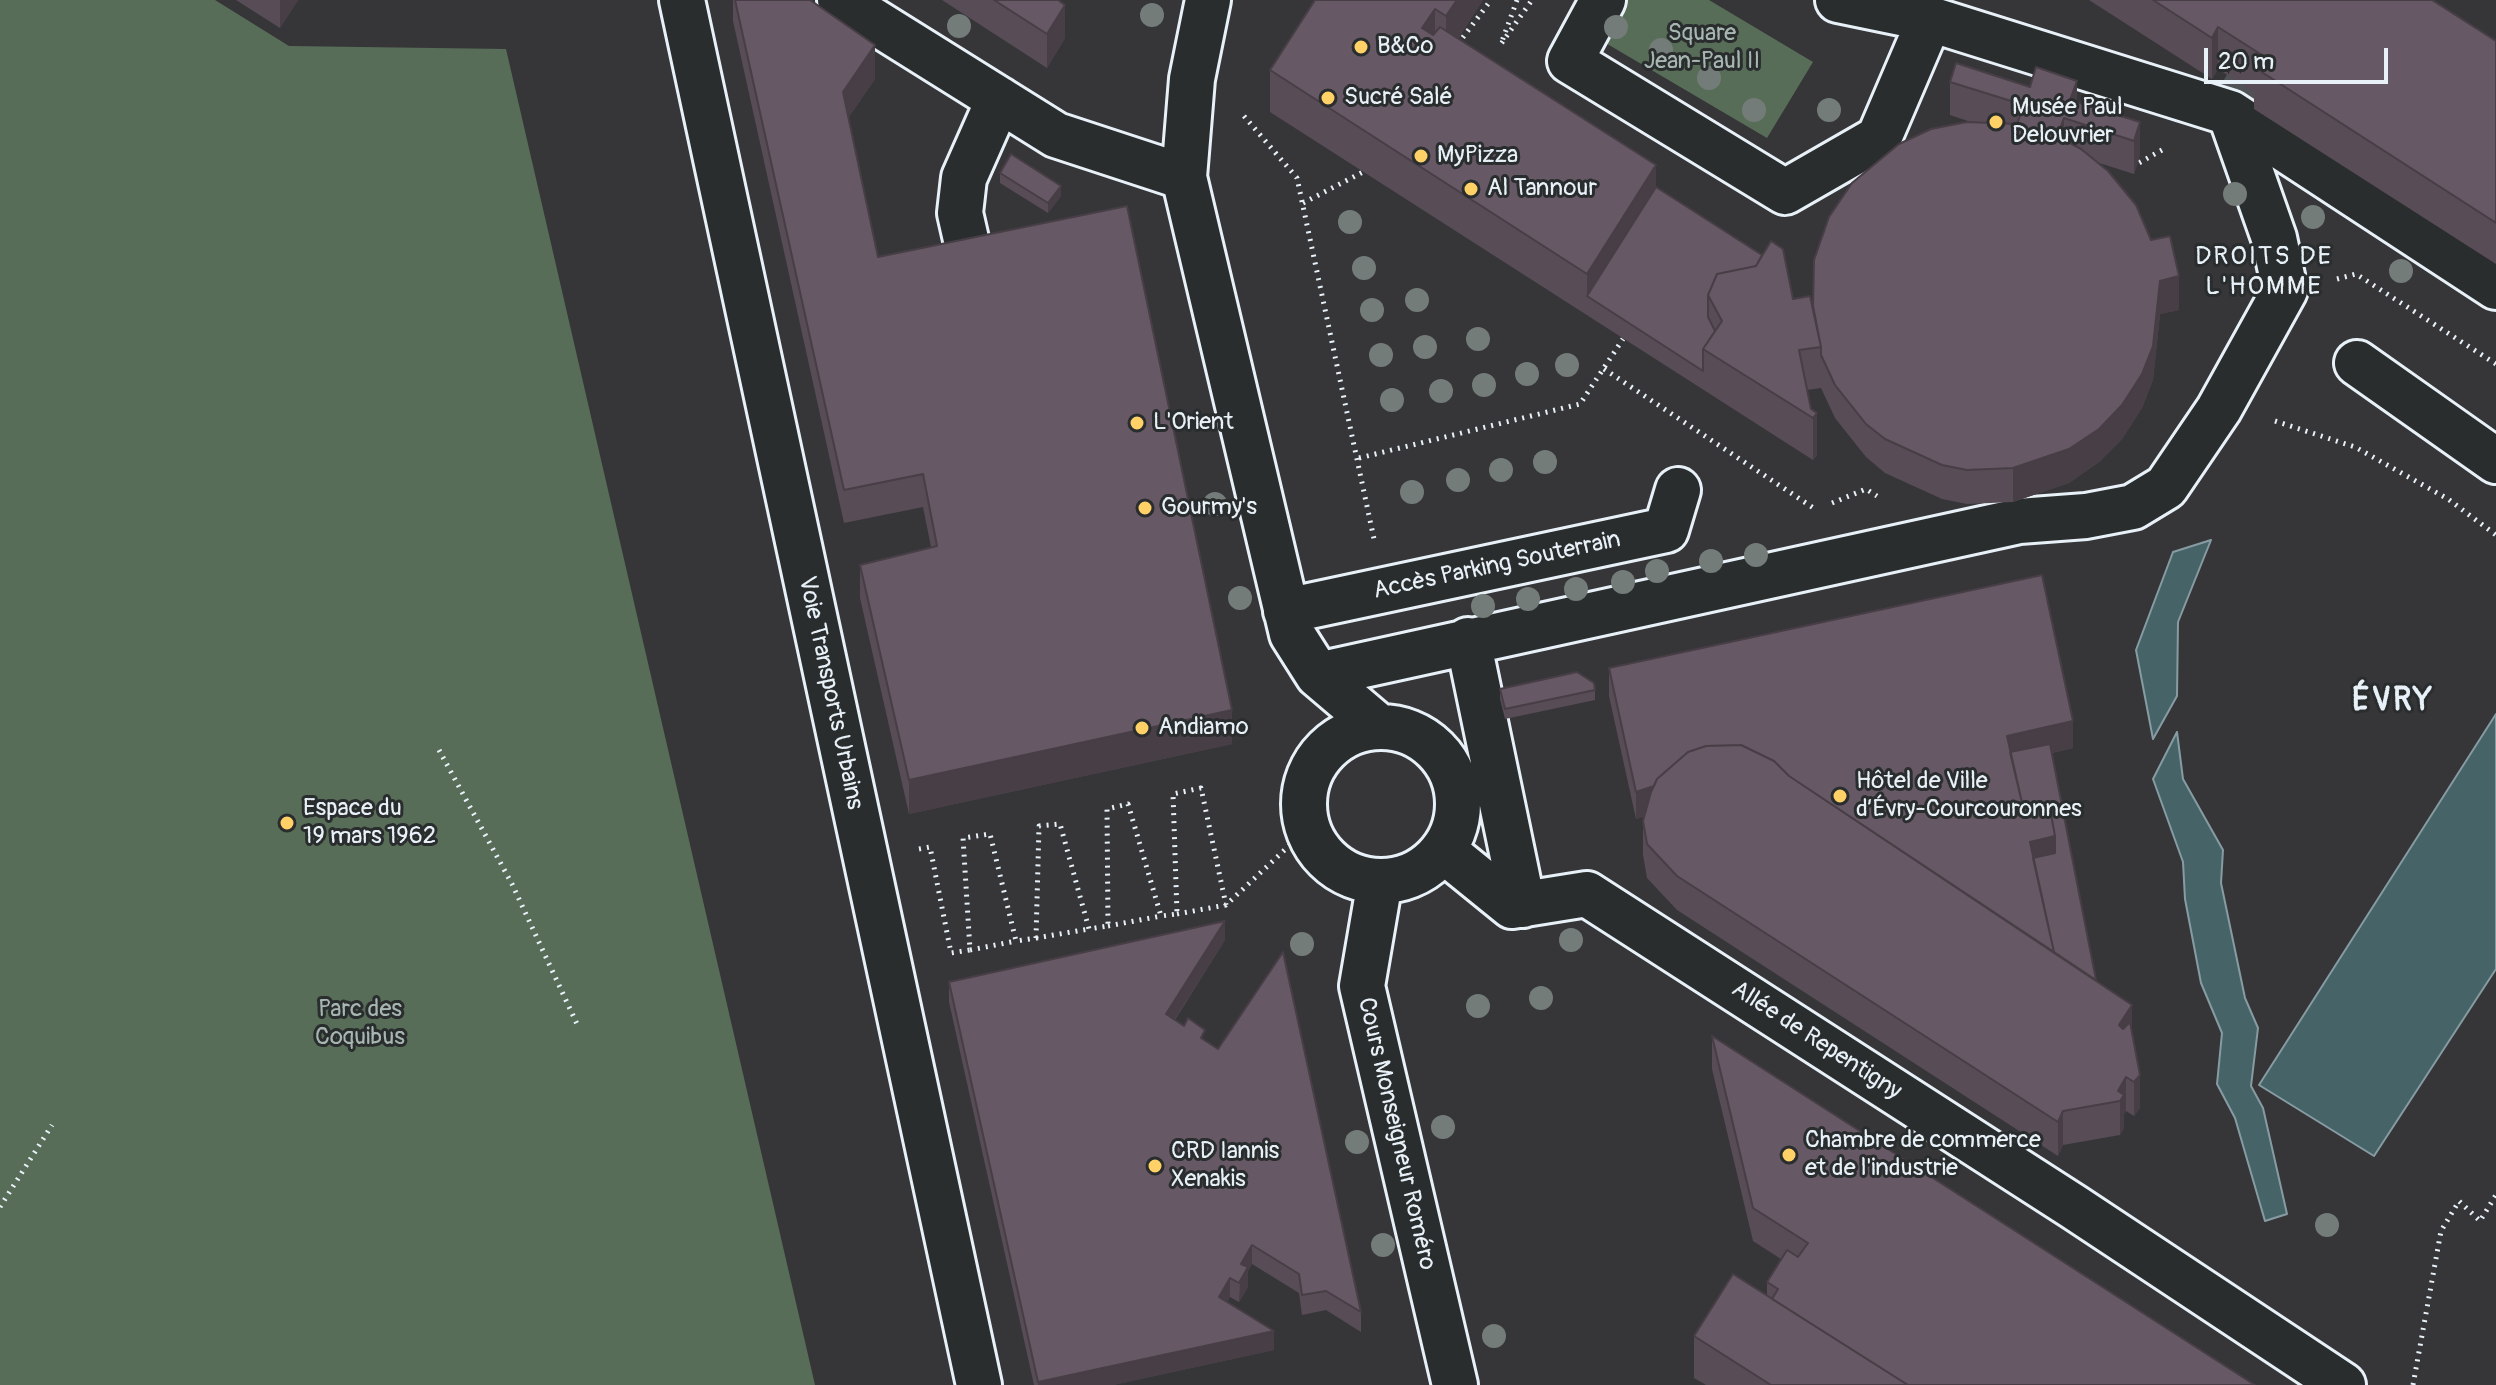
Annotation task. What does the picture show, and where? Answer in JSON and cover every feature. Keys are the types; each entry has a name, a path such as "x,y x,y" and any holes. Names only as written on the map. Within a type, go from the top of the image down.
{"street":[{"name":"Voie Transports Urbains","path":"682,0 979,1385"},
{"path":"840,0 1056,135 1184,177"},
{"path":"1208,0 1192,79 1184,177 1292,634 1318,675 1378,726"},
{"path":"1603,0 1570,61 1785,192 1879,138 1930,19"},
{"path":"1838,0 1930,19 2230,113 2496,287"},
{"path":"970,257 960,213 964,178 999,99"},
{"path":"1318,675 2019,521 2086,516 2133,507 2166,487 2219,409 2285,290 2274,238 2230,113"},
{"path":"2357,363 2496,461"},
{"name":"Accès Parking Souterrain","path":"1286,611 1666,530 1678,490"},
{"path":"1443,850 1512,906 1523,905 1468,640"},
{"path":"1318,675 1321,754"},
{"path":"1378,726 1400,729 1420,737 1437,750 1449,768 1457,789 1458,810 1453,831 1443,850 1415,873 1380,881 1356,878 1335,867 1318,850 1307,829 1304,790 1321,754 1337,739 1378,726"},
{"name":"Cours Monseigneur Roméro","path":"1380,881 1362,986 1442,1383"},
{"name":"Allée de Repentigny","path":"1523,905 1587,894 2061,1198 2343,1385"}],"path":[{"path":"1457,46 1491,0"},
{"path":"1517,0 1501,44 1532,0"},
{"path":"1241,112 1297,178 1359,458 1380,591"},
{"path":"2123,159 2137,164"},
{"path":"1303,203 1363,172"},
{"path":"2285,290 2356,274 2496,364"},
{"path":"1359,458 1580,404 1623,339"},
{"path":"1604,369 1815,509 1866,489"},
{"path":"2301,427 2355,447 2448,499 2496,535"},
{"path":"439,750 512,884 577,1024"},
{"path":"1177,914 1173,794 1201,788 1226,905"},
{"path":"1108,926 1107,809 1128,804 1161,916"},
{"path":"1036,938 1039,826 1060,824 1089,929"},
{"path":"910,851 930,847 951,953 1226,905 1307,829"},
{"path":"970,950 963,838 990,834 1016,941"},
{"path":"0,1207 52,1125"},
{"path":"2413,1385 2441,1231 2459,1201 2480,1221 2496,1195"}],"green space":[{"name":"Parc des Coquibus","path":"0,0 215,0 289,46 506,49 815,1385 0,1385"},
{"name":"Square Jean-Paul II","path":"1613,0 1709,0 1813,62 1767,138 1592,35"}],"water":[{"path":"2211,540 2178,622 2177,696 2153,739 2136,650 2173,552"},
{"path":"2496,714 2496,969 2374,1156 2259,1085"},
{"path":"2177,732 2183,779 2223,850 2221,883 2245,998 2258,1028 2251,1086 2263,1108 2287,1214 2265,1221 2235,1118 2217,1084 2222,1033 2201,983 2185,899 2183,862 2153,779"}],"building":[{"path":"735,0 810,0 875,45 843,92 878,257 1127,206 1232,710 909,780 860,565 937,546 923,474 844,490"},
{"path":"994,0 1058,0 1065,5 1047,34"},
{"path":"1315,0 1457,0 1446,16 1435,9 1422,28 1433,35 1440,27 1656,165 1587,274 1270,70"},
{"path":"2153,0 2432,0 2496,41 2496,223 2254,67 2262,55 2218,27 2212,38"},
{"path":"1956,63 2030,87 2036,67 2077,81 2070,100 2140,122 2134,141 2064,118 2057,136 2081,149 2108,171 2136,205 2151,240 2170,236 2179,276 2160,281 2153,346 2142,374 2122,405 2099,429 2069,449 2013,468 1967,470 1942,465 1885,439 1866,424 1835,385 1821,355 1813,306 1814,260 1829,217 1852,183 1899,144 1931,129 1967,122 2017,124 2024,105 1950,82"},
{"path":"1011,154 1061,186 1048,203 1000,173"},
{"path":"1656,187 1762,255 1756,266 1717,274 1708,295 1708,317 1715,331 1703,349 1703,371 1587,296"},
{"path":"1771,241 1783,249 1793,299 1810,296 1821,347 1799,350 1811,409 1817,413 1813,418 1703,349 1722,321 1708,295 1717,274 1756,266"},
{"path":"2042,575 2073,721 2007,736 2023,807 2049,803 2055,836 2030,842 2054,952 1789,776 1774,761 1741,745 1706,746 1688,752 1657,779 1654,786 1636,792 1609,668"},
{"path":"1577,672 1594,683 1595,690 1505,709 1500,689"},
{"path":"2050,744 2096,980 2054,952 2033,858 2055,853 2049,803 2023,807 2010,752"},
{"path":"1741,745 1774,761 1789,776 2132,1005 2119,1025 2123,1029 2130,1022 2140,1075 2134,1082 2126,1077 2118,1091 2124,1095 2120,1101 2063,1111 2058,1122 1677,876 1647,844 1643,821 1657,779 1688,752 1706,746"},
{"name":"CRD Iannis Xenakis","path":"1225,921 1166,1014 1184,1026 1188,1018 1205,1030 1201,1038 1218,1049 1283,952 1361,1312 1326,1291 1302,1295 1299,1274 1252,1245 1241,1264 1248,1267 1239,1283 1230,1278 1219,1297 1274,1331 1038,1382 949,982"},
{"name":"Chambre de commerce et de l'industrie","path":"1712,1036 2255,1385 1908,1385 1772,1299 1778,1289 1767,1282 1787,1250 1798,1257 1808,1243 1753,1208"},
{"path":"1733,1274 1908,1385 1771,1385 1694,1336"}],"tunnel":[{"path":"2230,113 2296,0"}],"place":[{"name":"B&Co","path":"1361,47"},
{"name":"Sucré Salé","path":"1328,98"},
{"name":"Musée Paul Delouvrier","path":"1996,122"},
{"name":"MyPizza","path":"1421,156"},
{"name":"Al Tannour","path":"1471,189"},
{"name":"L'Orient","path":"1137,423"},
{"name":"Gourmy's","path":"1145,508"},
{"name":"Andiamo","path":"1142,728"},
{"name":"Hôtel de Ville d’Évry-Courcouronnes","path":"1840,796"},
{"name":"Espace du 19 mars 1962","path":"287,823"},
{"name":"Chambre de commerce et de l'industrie","path":"1789,1155"},
{"name":"CRD Iannis Xenakis","path":"1155,1166"}],"district":[{"name":"DROITS DE L'HOMME","path":"2264,272"},
{"name":"ÉVRY","path":"2393,702"}]}
